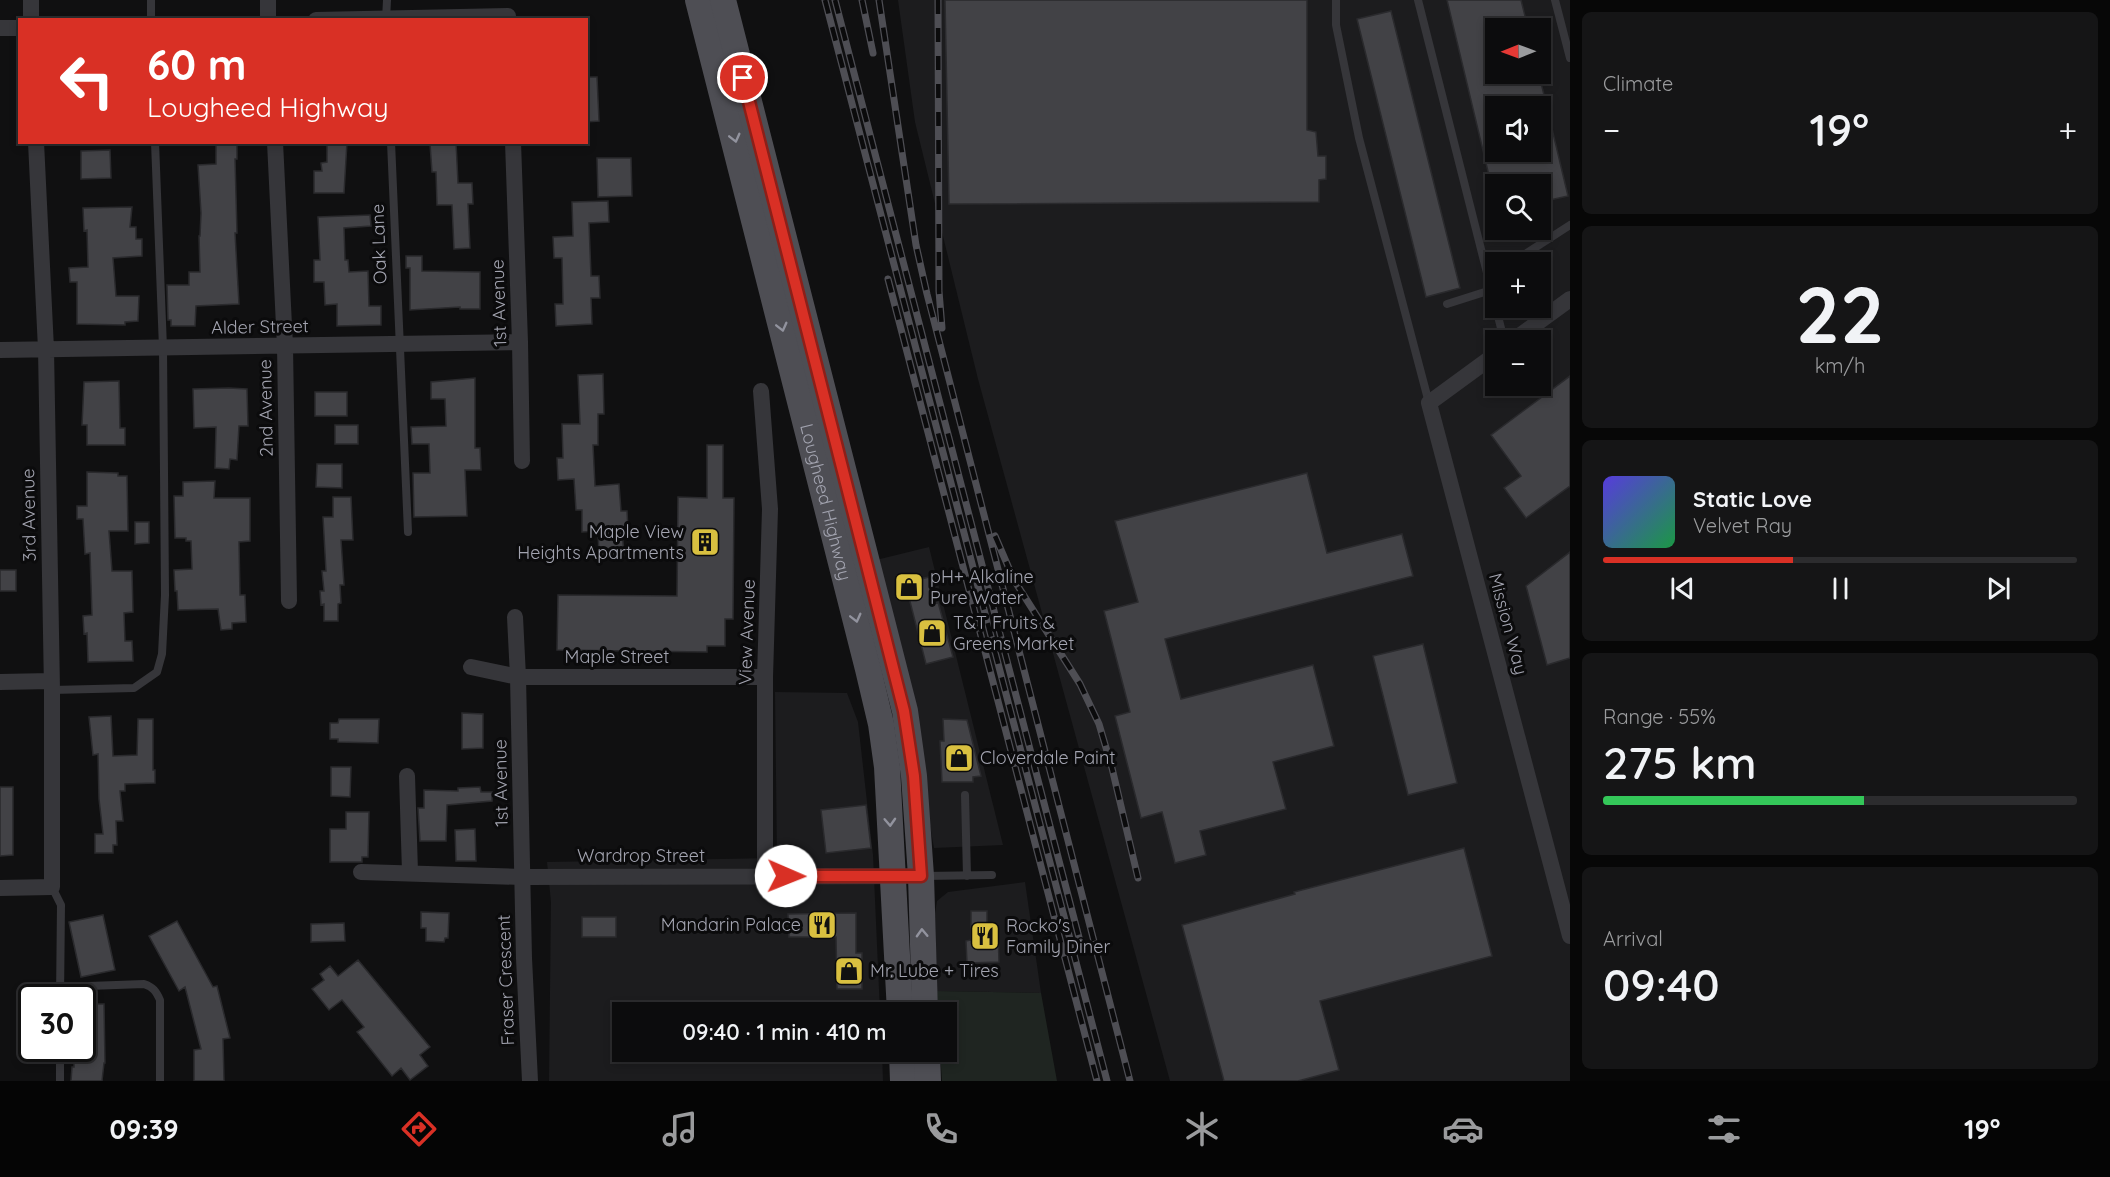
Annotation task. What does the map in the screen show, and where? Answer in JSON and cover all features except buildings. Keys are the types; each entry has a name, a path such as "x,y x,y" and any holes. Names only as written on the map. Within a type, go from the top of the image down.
{"main road":[{"name":"Lougheed Highway","path":"699,0 868,669 887,767 899,1002"},
{"name":"Lougheed Highway","path":"724,5 904,711 914,776 921,876 926,1002"},
{"path":"902,1062 903,1081"},
{"path":"927,1062 928,1081"}],"street":[{"path":"31,0 31,18"},
{"path":"268,0 268,18"},
{"path":"386,18 509,12"},
{"path":"0,28 18,28"},
{"name":"3rd Avenue","path":"36,144 46,349 52,686 52,888"},
{"name":"2nd Avenue","path":"274,144 285,346 288,601"},
{"name":"1st Avenue","path":"513,144 522,461"},
{"path":"1528,330 1570,299"},
{"name":"Alder Street","path":"0,350 520,342"},
{"path":"1429,403 1485,362"},
{"name":"View Avenue","path":"761,391 770,509 765,677 765,875"},
{"name":"Mission Way","path":"1429,403 1570,936"},
{"name":"1st Avenue","path":"515,617 522,877"},
{"name":"Maple Street","path":"471,667 518,677 765,677"},
{"path":"0,682 52,686"},
{"path":"407,776 410,872"},
{"name":"Wardrop Street","path":"361,872 522,877 921,876"},
{"name":"Fraser Crescent","path":"522,877 530,1081"},
{"path":"0,888 52,888"}],"lane":[{"path":"151,0 151,18"},
{"path":"386,18 387,0"},
{"path":"1336,0 1336,25 1359,138 1429,403"},
{"path":"1418,0 1485,252"},
{"path":"1555,0 1570,58"},
{"path":"52,686 134,688 157,672 162,654 165,595 163,348 155,144"},
{"name":"Oak Lane","path":"391,144 408,532"},
{"path":"1528,252 1570,225"},
{"path":"1447,304 1485,292"},
{"path":"965,795 967,876"},
{"path":"921,876 993,875"},
{"path":"52,888 61,905 60,984"},
{"path":"96,986 144,984 156,991 160,1000 160,1081"},
{"path":"60,1062 60,1081"}],"shaded area":[{"path":"898,0 1570,0 1570,1081 1170,1081 978,379 915,122"},
{"path":"929,547 1003,845 934,848 910,714 872,561"},
{"path":"775,692 847,693 858,722 873,855 880,1002 612,1002 612,1062 882,1062 883,1081 549,1081 551,902 547,862 777,858"},
{"path":"1025,882 1041,993 937,991 935,913 937,901 948,892"},
{"path":"937,991 1041,993 1057,1081 942,1081 941,1062 957,1062 957,1002 938,1002"}],"railway":[{"path":"825,0 1107,1081"},
{"path":"835,0 1082,949"},
{"path":"862,0 873,53"},
{"path":"879,0 916,245 927,294 1130,1081"},
{"path":"938,0 939,291 942,328"},
{"path":"888,279 1097,1081"},
{"path":"995,536 1014,580 1080,684 1099,724 1112,768 1138,878"}],"place":[{"name":"Maple View Heights Apartments","path":"705,542"},
{"name":"pH+ Alkaline Pure Water","path":"909,587"},
{"name":"T&T Fruits & Greens Market","path":"932,633"},
{"name":"Cloverdale Paint","path":"959,758"},
{"name":"Mandarin Palace","path":"822,925"},
{"name":"Rocko's Family Diner","path":"985,936"},
{"name":"Mr. Lube + Tires","path":"849,971"}],"route":[{"path":"743,78 904,711 914,776 921,876 786,876"}]}
